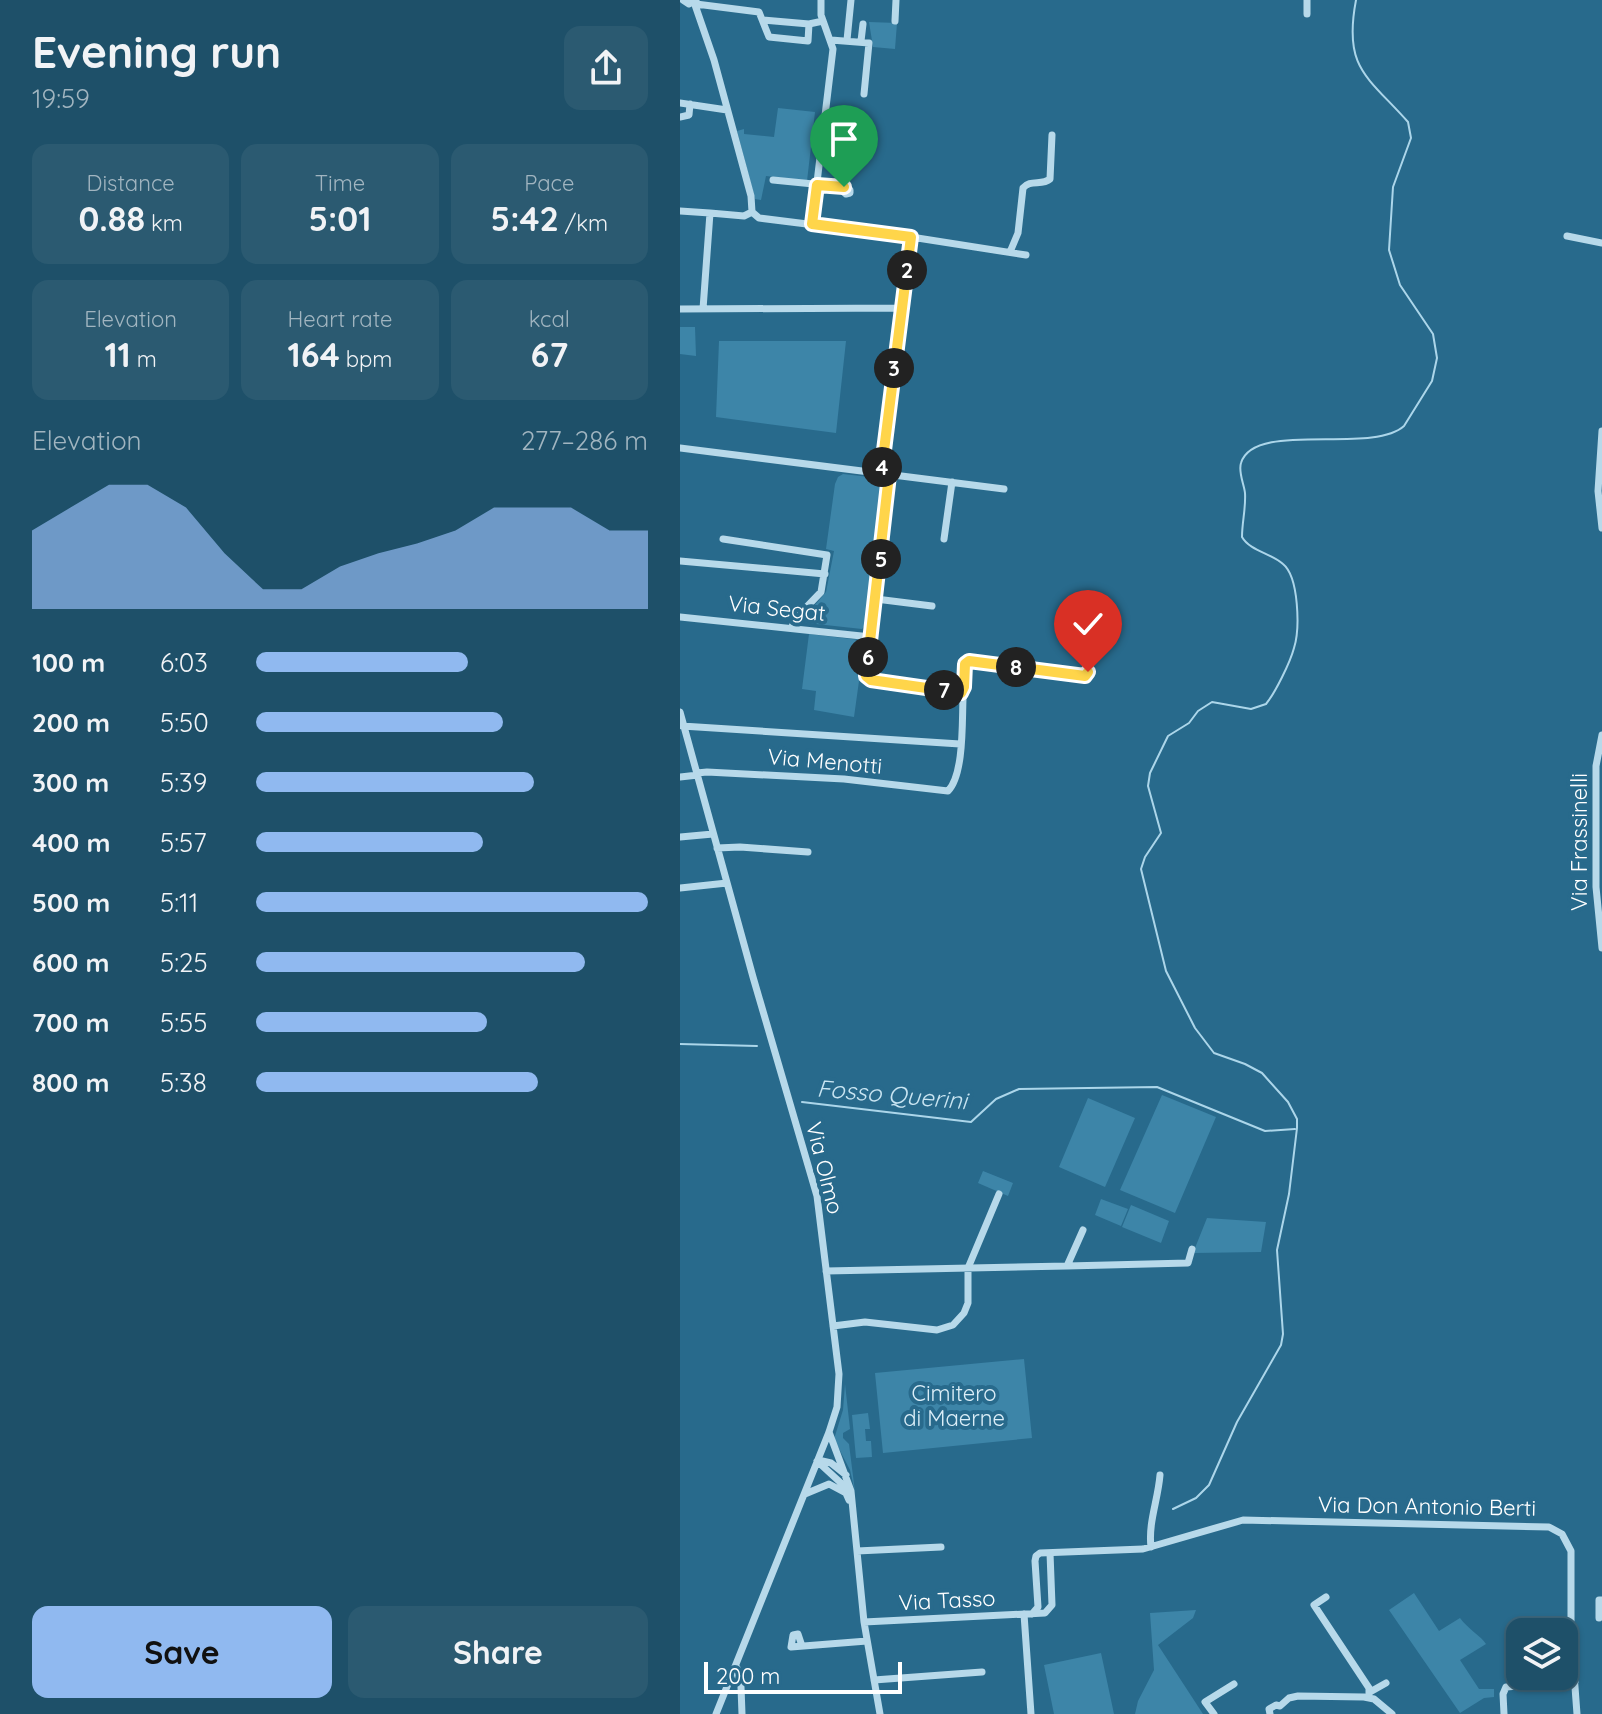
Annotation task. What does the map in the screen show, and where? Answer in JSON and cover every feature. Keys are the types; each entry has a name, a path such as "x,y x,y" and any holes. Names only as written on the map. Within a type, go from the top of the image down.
{"street":[{"path":"681,0 689,4 696,2 759,12 769,37 808,41 809,24"},
{"path":"812,224 833,49 820,12 821,0"},
{"path":"847,40 851,0"},
{"path":"895,21 896,0"},
{"path":"1307,0 1307,14"},
{"path":"696,2 751,196 752,212 759,218 1026,255"},
{"path":"763,20 809,24 823,21"},
{"path":"861,41 863,24"},
{"path":"831,40 869,44 864,94"},
{"path":"680,103 727,110"},
{"path":"680,117 689,115 690,104"},
{"path":"1010,252 1015,245 1021,220 1023,188 1030,183 1050,179 1052,135"},
{"path":"773,180 839,188"},
{"path":"680,211 740,216 752,212"},
{"path":"703,309 711,213"},
{"path":"1567,236 1602,243"},
{"path":"911,237 885,474 876,599 866,672 871,680 961,693"},
{"path":"680,309 902,308"},
{"path":"1602,431 1598,474 1602,528"},
{"path":"680,448 1004,489"},
{"path":"944,539 952,482"},
{"path":"723,539 828,556 821,592 795,619 792,627"},
{"path":"680,561 825,574"},
{"path":"876,599 932,606"},
{"name":"Via Segat","path":"680,617 871,637"},
{"path":"682,726 960,744 961,693 968,661 1085,676 1092,646"},
{"name":"Via Olmo","path":"680,712 817,1196 839,1391 829,1432 716,1714"},
{"name":"Via Frassinelli","path":"1602,735 1596,766 1599,795 1598,926 1602,948"},
{"name":"Via Menotti","path":"680,777 721,772 844,779 945,791 950,790 955,781 960,744"},
{"path":"680,837 713,834"},
{"path":"717,848 808,852"},
{"path":"680,888 727,883"},
{"path":"833,1326 865,1322 931,1330 948,1328 957,1322 967,1308 968,1270 999,1194"},
{"path":"1067,1266 1083,1230"},
{"path":"826,1271 1188,1263 1192,1249"},
{"path":"829,1432 848,1477 864,1622 880,1714"},
{"path":"817,1460 831,1463 848,1477"},
{"path":"817,1460 842,1484 852,1506"},
{"path":"1028,1614 1038,1607 1036,1556 1154,1547 1151,1524 1158,1502 1160,1475"},
{"path":"804,1496 813,1489 829,1484 848,1496"},
{"name":"Via Don Antonio Berti","path":"1154,1547 1243,1520 1549,1527 1567,1540 1571,1551 1571,1618"},
{"path":"857,1551 941,1547"},
{"path":"1028,1614 1045,1613 1052,1605 1050,1553"},
{"path":"1326,1597 1314,1605 1369,1695 1392,1714"},
{"path":"1599,1618 1599,1600 1602,1600"},
{"path":"1028,1614 1031,1714"},
{"name":"Via Tasso","path":"864,1622 1028,1614"},
{"path":"802,1646 867,1641"},
{"path":"737,1668 742,1714"},
{"path":"874,1680 982,1672"},
{"path":"1269,1713 1269,1709 1276,1705 1282,1710 1289,1698 1369,1695 1386,1683"},
{"path":"1214,1714 1205,1702 1234,1684"},
{"path":"730,1685 740,1696"},
{"path":"1504,1714 1503,1694 1506,1687"},
{"name":"Via Don Antonio Berti","path":"1576,1690 1577,1714"}],"green space":[{"path":"869,22 897,23 895,49 873,47"},
{"path":"778,108 815,112 807,181 766,176 761,200 755,199 737,131 744,129 744,134 774,137"},
{"path":"680,327 695,327 696,356 680,354"},
{"path":"719,341 846,341 836,433 716,417"},
{"path":"843,474 878,478 883,485 866,624 862,629 802,620 826,592 834,551 826,549 835,484"},
{"path":"809,634 860,640 864,645 854,717 814,710 816,691 802,689"},
{"path":"1162,1095 1216,1117 1175,1213 1120,1190"},
{"path":"1088,1098 1135,1118 1105,1187 1059,1167"},
{"path":"983,1171 1013,1183 1008,1196 978,1183"},
{"path":"1101,1199 1128,1209 1121,1226 1095,1215"},
{"path":"1131,1205 1169,1221 1161,1243 1122,1227"},
{"path":"1207,1218 1266,1222 1261,1252 1193,1253"},
{"name":"Cimitero di Maerne","path":"1024,1359 1032,1438 883,1453 875,1373"},
{"path":"845,1384 850,1429 843,1433 843,1438 849,1444 855,1492 850,1470 834,1439 843,1410"},
{"path":"868,1413 870,1429 865,1429 866,1441 871,1441 872,1457 856,1458 852,1415"},
{"path":"1414,1593 1439,1631 1460,1618 1484,1641 1486,1644 1460,1660 1479,1689 1494,1689 1494,1697 1484,1698 1460,1713 1389,1610"},
{"path":"1196,1610 1193,1618 1158,1645 1203,1714 1135,1714 1154,1670 1150,1613"},
{"path":"1101,1653 1114,1714 1054,1714 1044,1665"}],"waterway":[{"path":"1173,1509 1196,1498 1209,1485 1237,1422 1281,1345 1283,1334 1277,1250 1289,1194 1297,1119 1288,1102 1262,1073 1214,1053 1195,1028 1166,971 1141,869 1161,833 1148,786 1150,773 1168,736 1189,723 1198,711 1212,702 1251,709 1266,704 1282,678 1294,648 1297,604 1288,571 1278,560 1250,546 1242,537 1245,499 1241,463 1250,450 1267,443 1367,438 1388,434 1404,426 1432,381 1437,358 1433,334 1400,285 1389,250 1393,187 1411,138 1408,122 1370,81 1356,56 1353,41 1356,0"},
{"name":"Fosso Querini","path":"680,1044 757,1046"},
{"name":"Fosso Querini","path":"802,1102 971,1122 996,1099 1019,1089 1157,1087 1265,1131 1295,1129"}],"route":[{"path":"844,187 817,185 812,224 911,237 881,474 889,475 866,676 871,680 961,693 968,661 1085,676 1088,672"}]}
